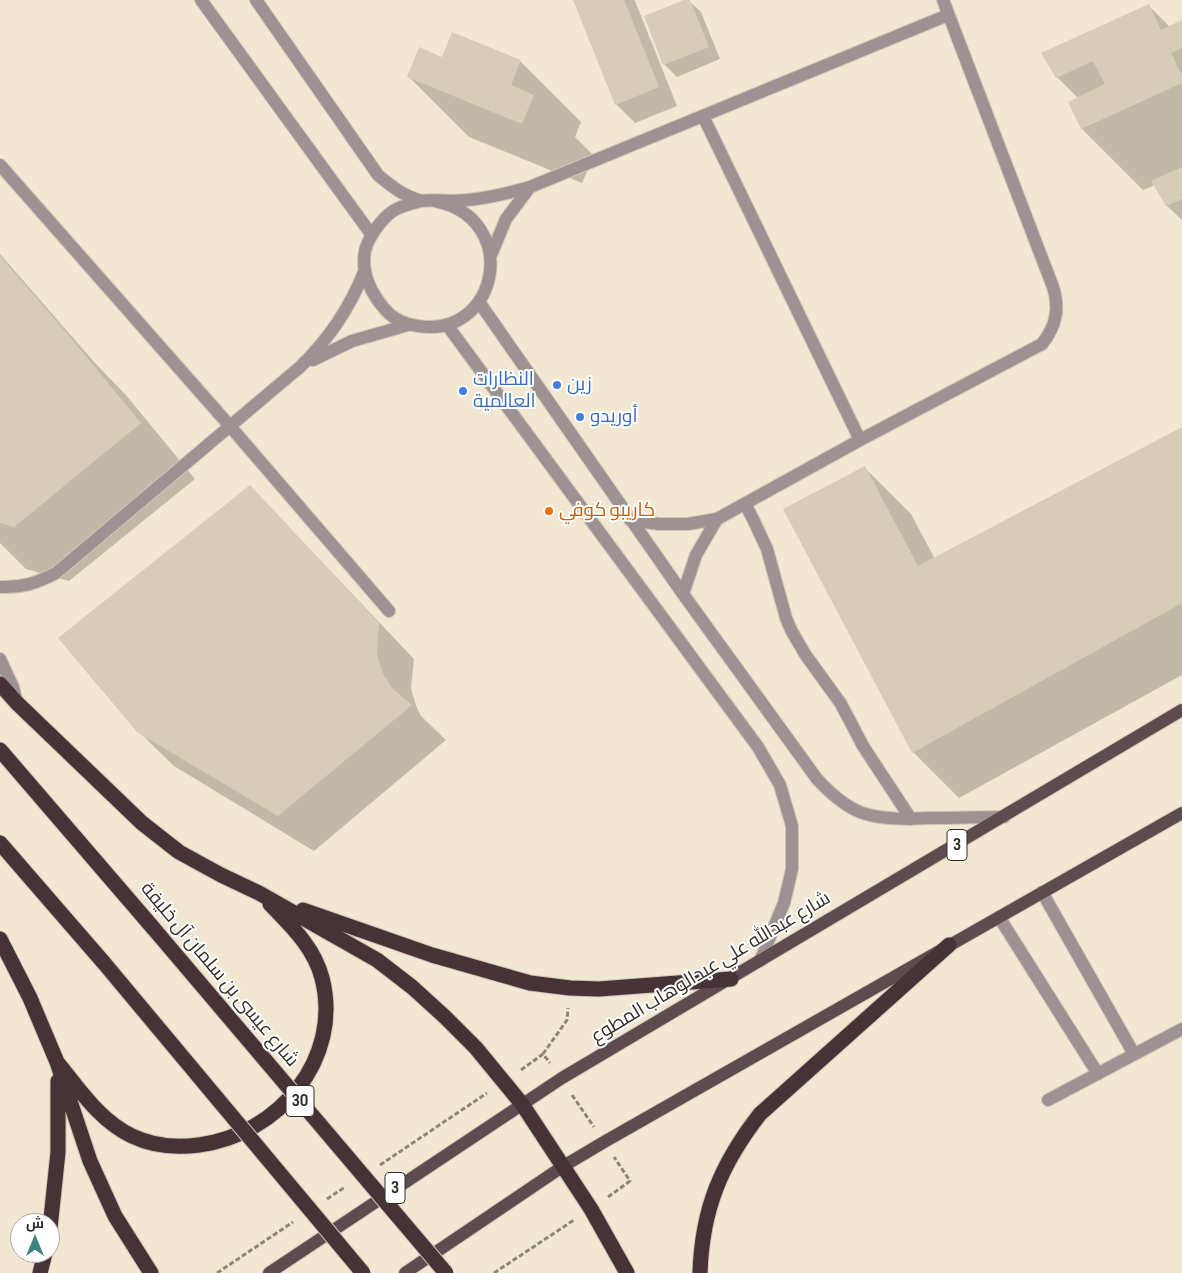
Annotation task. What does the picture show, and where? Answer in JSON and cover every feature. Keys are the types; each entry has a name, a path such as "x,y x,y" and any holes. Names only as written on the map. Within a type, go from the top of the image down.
{"highway":[{"path":"0,684 17,703 142,824 179,852 220,875 259,893 432,955 530,983 570,988 599,989 731,978"},
{"name":"شارع عيسى بن سلمان آل خليفة","path":"0,750 446,1273"},
{"path":"0,843 104,963 363,1273"},
{"path":"57,1062 99,1112 114,1126 151,1144 171,1147 212,1144 246,1132 270,1118 286,1104 310,1070 324,1030 326,994 322,976 306,943 259,893"},
{"path":"259,893 377,960 445,1016 476,1048 522,1104 590,1209 627,1273"},
{"path":"0,939 30,998 57,1062 93,1168 114,1216 151,1273"},
{"path":"700,1273 701,1251 706,1221 714,1192 726,1164 760,1114 949,945"},
{"path":"52,1213 58,1152 57,1062"}],"main road":[{"name":"شارع عبدالله علي عبدالوهاب المطوع","path":"269,1273 562,1078 1182,710"},
{"path":"405,1273 562,1167 1182,813"}],"street":[{"path":"201,0 372,234"},
{"path":"256,0 378,175 393,188 407,196 448,204 461,210 481,229 491,255 491,271 487,287 480,302 465,316 447,325 427,328 408,325 390,316 376,299 364,272"},
{"path":"630,520 659,524 688,524 717,520 860,440 1042,344 1055,324 1057,299 1053,287 943,0"},
{"path":"0,587 29,585 56,573 300,367 322,345 344,314 364,272 365,251 372,234 393,211 428,201 483,198 530,187 948,14"},
{"path":"703,116 860,440"},
{"path":"0,165 229,425 388,610"},
{"path":"491,255 506,219 530,187"},
{"path":"480,302 630,520 817,779 830,793 866,814 911,819 1004,817"},
{"path":"300,367 352,341 408,325"},
{"path":"447,325 758,748 780,786 792,826 792,869 784,903 760,961"},
{"path":"745,504 767,549 791,630 805,654 841,704 863,746 911,819"},
{"path":"683,594 696,555 717,520"},
{"path":"0,659 13,687 17,703"},
{"path":"1042,892 1134,1054"},
{"path":"999,917 1098,1074"},
{"path":"1048,1100 1182,1029"}],"path":[{"path":"543,1054 566,1020 570,988"}],"building":[{"path":"573,0 624,0 659,87 615,105"},
{"path":"684,0 690,0 709,47 663,65 644,16"},
{"path":"1149,4 1161,30 1182,20 1182,48 1171,53 1182,76 1182,83 1081,129 1068,102 1105,84 1093,61 1056,78 1041,53"},
{"path":"452,32 521,60 511,85 534,95 522,124 407,77 419,47 442,57"},
{"path":"1182,167 1182,199 1166,206 1151,181"},
{"path":"0,256 141,423 14,527 0,523"},
{"path":"1182,427 1182,603 912,753 783,509 865,466 918,566"},
{"path":"250,485 379,623 377,653 382,672 392,688 412,705 278,816 137,732 58,638"}],"place":[{"name":"زين","path":"557,385"},
{"name":"النظارات العالمية","path":"463,391"},
{"name":"أوريدو","path":"580,417"},
{"name":"كاريبو كوفي","path":"549,511"}]}
